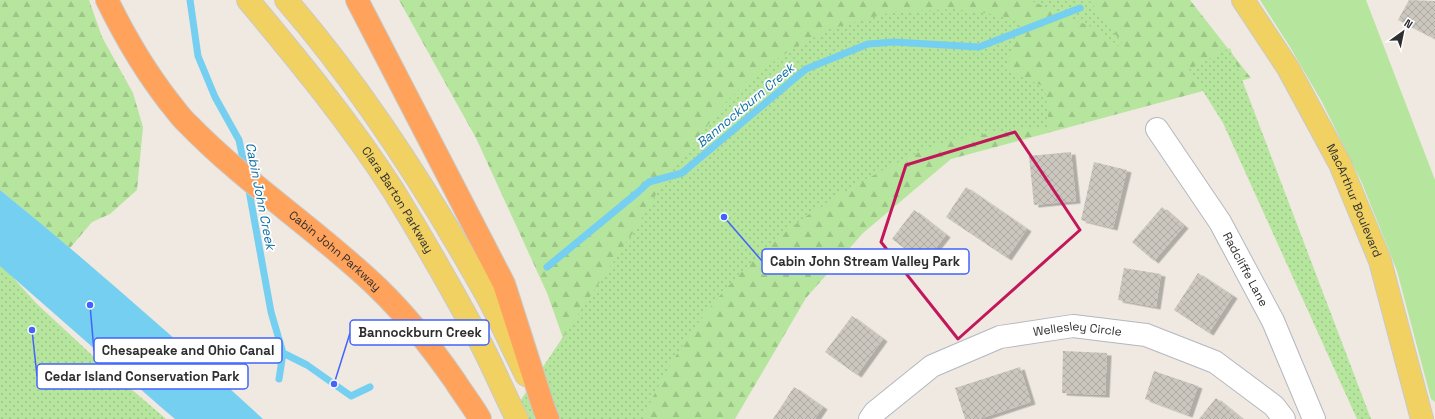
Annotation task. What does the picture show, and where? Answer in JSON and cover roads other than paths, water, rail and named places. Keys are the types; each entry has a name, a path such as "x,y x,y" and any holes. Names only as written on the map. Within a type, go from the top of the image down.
{"highway":[{"name":"Cabin John Parkway","path":"107,0 123,33 140,62 161,92 187,123 218,153 354,266 378,288 409,320 443,364 480,419"},
{"path":"357,0 504,284 546,414"}],"main road":[{"name":"Clara Barton Parkway","path":"248,0 301,63 343,118 393,190 477,335 517,419"},
{"path":"286,0 308,26 356,89 431,200 488,297 546,414"},
{"name":"MacArthur Boulevard","path":"1243,0 1288,68 1340,164 1380,261 1422,419"}],"street":[{"name":"Radcliffe Lane","path":"1157,129 1224,229 1273,321 1314,419"},
{"name":"Wellesley Circle","path":"870,419 875,412 932,366 1000,337 1073,326 1146,335 1215,362 1274,406 1284,419"}],"water":[{"path":"0,190 133,302 263,419 175,419 162,408 0,266"}],"waterway":[{"name":"Cabin John Creek","path":"190,0 198,56 215,97 239,140 245,169"},
{"name":"Bannockburn Creek","path":"547,267 649,182 682,173 806,69 868,44 894,42 979,47 1080,8"},
{"name":"Cabin John Creek","path":"248,185 271,312 283,353 279,379"},
{"name":"Bannockburn Creek","path":"283,353 307,365 351,396 370,387"}],"place":[{"name":"Cabin John Stream Valley Park","path":"724,217"},
{"name":"Chesapeake and Ohio Canal","path":"90,305"},
{"name":"Cedar Island Conservation Park","path":"32,330"},
{"name":"Bannockburn Creek","path":"334,384"}]}
